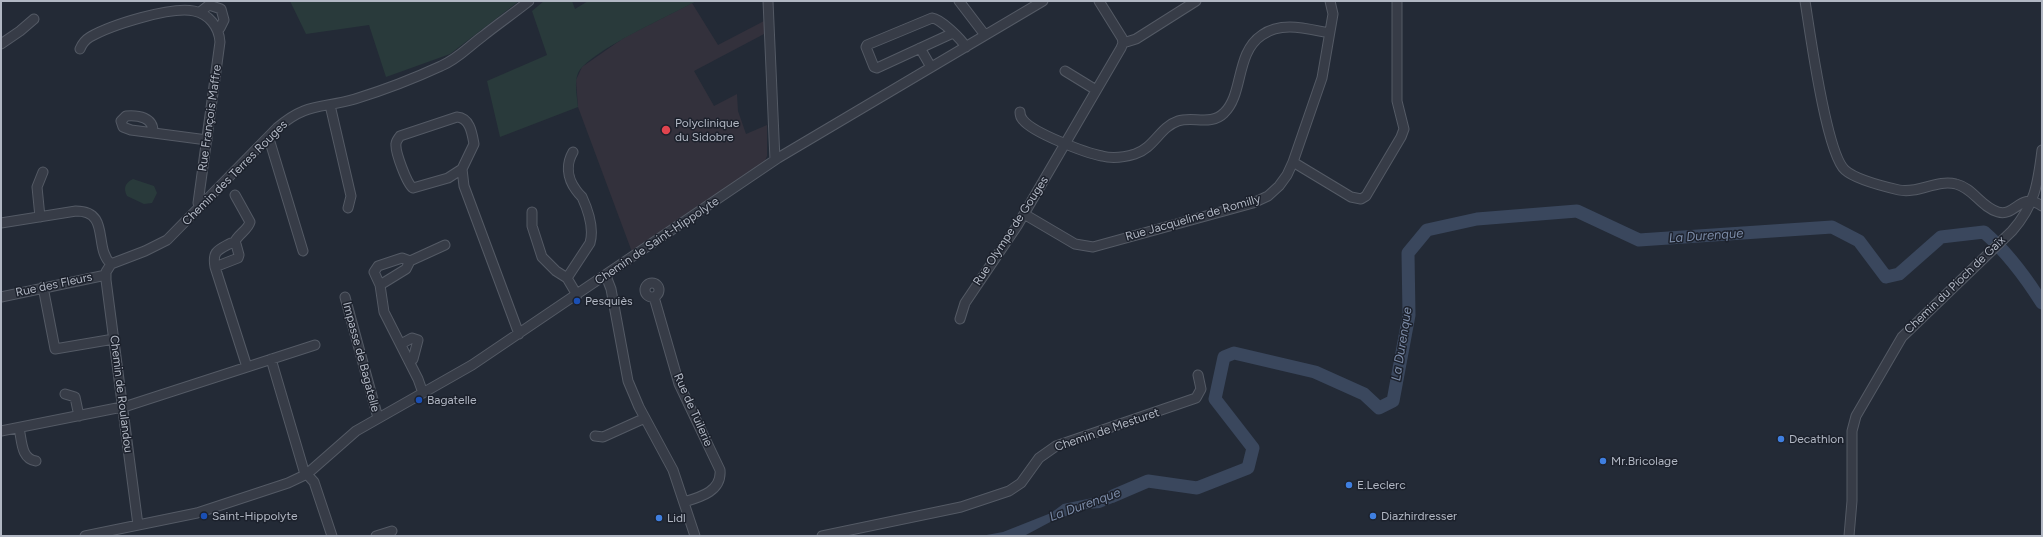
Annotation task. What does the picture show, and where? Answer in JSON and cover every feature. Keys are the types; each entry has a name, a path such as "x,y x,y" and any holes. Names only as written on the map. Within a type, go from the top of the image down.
{"street":[{"name":"Chemin des Terres Rouges","path":"111,264 161,243 201,206 267,139 295,114 314,106 354,100 393,86 449,62 529,1"},
{"path":"768,1 775,160"},
{"path":"959,1 986,35"},
{"name":"Chemin de Saint-Hippolyte","path":"85,536 197,513 288,483 307,474 349,435 472,365 606,276 775,160 1043,1"},
{"path":"1099,1 1123,43 1136,39 1196,1"},
{"name":"Rue Jacqueline de Romilly","path":"1024,214 1075,244 1086,247 1099,246 1254,203 1268,196 1279,186 1288,174 1321,84 1333,14 1330,1"},
{"path":"1293,162 1351,197 1361,199 1366,196 1401,137 1404,129 1397,100 1397,1"},
{"path":"1805,1 1811,45 1831,143 1835,156 1845,171 1860,178 1900,190 1955,184 1970,191 1993,210 2007,211 2025,201 2032,201 2042,206"},
{"name":"Rue François Maffre","path":"80,49 90,37 141,18 179,10 200,12 209,5 221,9 224,20 220,28 217,30 220,42 198,203 201,206"},
{"path":"200,12 210,20 217,30"},
{"path":"953,33 876,68 866,47 867,45 932,18 938,20 953,33 966,47"},
{"path":"1,44 34,19"},
{"path":"1020,112 1026,123 1066,143 1103,157 1121,157 1137,154 1148,147 1166,128 1177,122 1183,120 1212,120 1225,112 1230,104 1247,53 1255,41 1263,34 1276,28 1288,27 1329,33"},
{"name":"Rue Olympe de Gouges","path":"960,319 965,303 1024,214 1123,43"},
{"path":"922,47 931,67"},
{"path":"1064,71 1096,90"},
{"path":"330,104 351,196 348,208"},
{"path":"457,117 465,118 474,144 462,169 458,174 448,178 417,188 410,186 396,148 397,139 400,136 457,117"},
{"path":"153,133 207,140"},
{"path":"267,139 270,142 303,252"},
{"name":"Chemin du Pioch de Gaïx","path":"1849,536 1852,501 1852,431 1856,416 1902,337 1992,251 2020,222 2032,201 2039,178 2042,150"},
{"path":"567,278 590,243 592,237 591,224 582,198 574,188 568,168 573,152"},
{"path":"462,169 464,186 519,334"},
{"path":"40,217 37,187 43,172"},
{"path":"448,178 457,181 464,186"},
{"path":"234,243 238,235 248,227 250,222 235,195"},
{"path":"1,223 76,211 90,214 98,224 104,254 111,264 106,275"},
{"path":"532,212 532,226 542,257 556,271 567,278 577,295"},
{"path":"234,243 230,243 215,253 215,266 247,367"},
{"path":"215,266 238,258 239,255 237,245 234,243"},
{"path":"380,285 406,269 410,261 445,246"},
{"path":"410,261 402,258 378,266 374,272 380,285 384,312 401,344 423,393"},
{"name":"Rue des Fleurs","path":"1,296 106,275"},
{"name":"Chemin de Roulandou","path":"106,275 138,526"},
{"path":"606,276 611,289 625,371 631,391 673,470 695,536"},
{"path":"43,287 55,349 114,339"},
{"name":"Impasse de Bagatelle","path":"345,297 378,418"},
{"name":"Rue de Tuilerie","path":"654,297 679,384 720,470 720,479 711,491 684,502"},
{"path":"401,344 412,338 418,340 413,359 409,361"},
{"path":"1,431 124,407 315,345"},
{"path":"271,359 304,471 314,482 332,536"},
{"name":"Chemin de Mesturet","path":"822,536 961,507 1009,491 1021,484 1039,458 1050,449 1196,398 1201,389 1198,375"},
{"path":"65,394 75,397 79,416"},
{"path":"595,436 603,437 645,418"},
{"path":"19,428 25,456 28,459 36,461"},
{"path":"376,536 392,531"}],"shaded area":[{"path":"290,1 519,1 450,54 386,77 369,25 306,34"},
{"path":"544,1 572,1 575,9 588,1 696,1 614,44 585,64 578,73 576,81 578,107 500,137 487,81 547,55 532,11"},
{"name":"Polyclinique du Sidobre","path":"692,3 718,45 764,21 764,34 694,71 714,106 737,94 738,111 746,134 767,125 767,156 765,161 632,252 578,107 576,80 582,67 625,37"},
{"path":"133,179 154,186 157,193 152,203 144,204 127,196 125,191 126,186 128,182"}],"water":[{"path":"1133,486 1115,502 1100,508 1087,509 1054,520 1024,536 981,536 1003,532 1051,513 1063,504 1112,494"}],"waterway":[{"name":"La Durenque","path":"1113,496 1148,481 1197,488 1248,468 1253,448 1215,399 1224,357 1234,353 1315,372 1364,394 1379,408 1393,401 1409,315 1408,253 1427,230 1477,219 1577,211 1639,240 1832,227 1859,241 1886,277 1899,274 1941,237 1984,232 2016,265 2042,303"}],"place":[{"name":"Polyclinique du Sidobre","path":"666,130"},
{"name":"Pesquiès","path":"577,301"},
{"name":"Bagatelle","path":"419,400"},
{"name":"Decathlon","path":"1781,439"},
{"name":"Mr.Bricolage","path":"1603,461"},
{"name":"E.Leclerc","path":"1349,485"},
{"name":"Saint-Hippolyte","path":"204,516"},
{"name":"Diazhirdresser","path":"1373,516"},
{"name":"Lidl","path":"659,518"}]}
